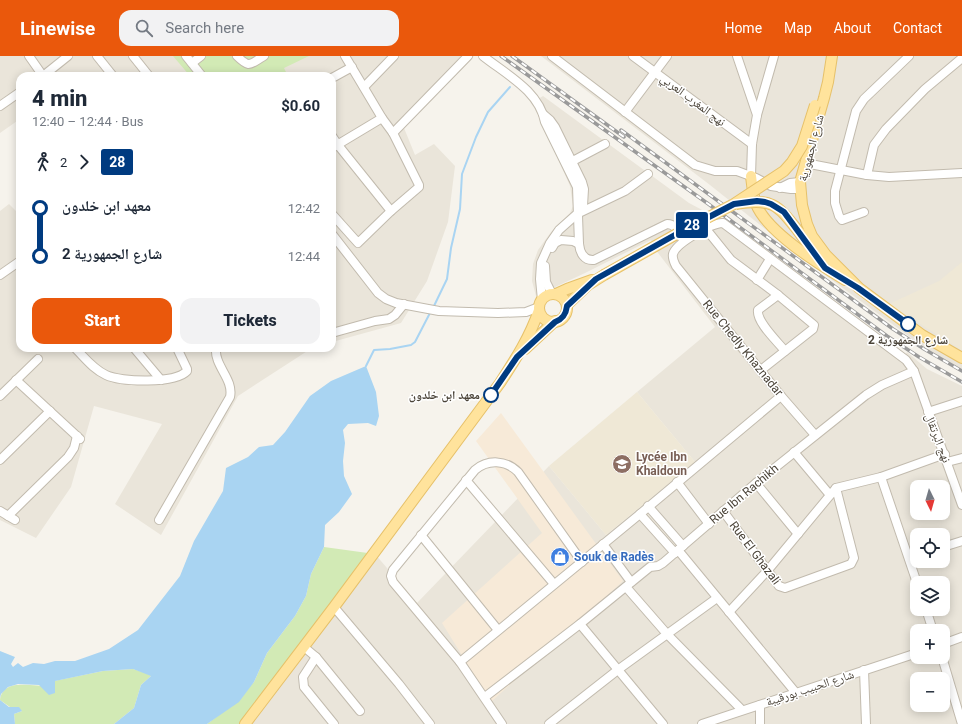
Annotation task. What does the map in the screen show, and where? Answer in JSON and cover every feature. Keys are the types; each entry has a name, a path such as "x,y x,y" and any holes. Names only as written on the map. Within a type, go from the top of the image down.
{"main road":[{"path":"245,724 334,607 491,395 528,338 545,296 600,277 734,204 784,171 792,162 802,146 831,56"},
{"name":"شارع الجمهورية","path":"831,56 824,98 800,185 804,215 812,236 826,255 858,288 922,335 961,355"},
{"path":"751,176 756,204 765,219 782,236 825,268 858,288"},
{"path":"734,204 757,201 771,204 784,212 825,268"},
{"path":"567,306 600,277"},
{"path":"517,357 555,322 564,316 567,306 565,300 561,296 554,294"},
{"path":"540,306 541,315 545,319 555,322"}],"street":[{"path":"29,56 40,72"},
{"path":"48,72 68,56"},
{"path":"97,56 110,72"},
{"path":"132,56 146,72"},
{"path":"186,56 199,72"},
{"path":"192,63 201,56"},
{"path":"237,56 244,64 248,64 264,56"},
{"path":"336,218 358,243 391,211 417,189 419,185 393,133 382,118 345,56"},
{"path":"364,87 394,56"},
{"path":"393,133 468,56"},
{"path":"483,56 531,94 543,114 550,120 570,163 579,174 584,189 579,216 579,244 580,251 584,258 594,260 663,225 669,224 675,227 684,241 716,223 723,223 905,359 914,371"},
{"path":"552,56 695,165 715,171 737,171 771,186 780,188 800,185"},
{"name":"نهج المغرب العربي","path":"634,56 752,144"},
{"path":"625,112 667,56"},
{"path":"737,56 756,114"},
{"path":"751,176 752,144 756,114 774,56"},
{"path":"864,212 845,220 840,219 834,198 856,111 859,104 909,56"},
{"path":"867,175 874,145 886,129 924,90 962,58"},
{"path":"336,76 352,67"},
{"path":"0,106 16,95"},
{"path":"336,146 382,118"},
{"path":"570,163 605,144"},
{"path":"336,148 391,211"},
{"path":"805,164 867,175 895,177 962,173"},
{"path":"336,239 378,293 386,299 427,309 498,313 526,312 540,306 541,263 544,254 559,230 579,216 625,191 648,174"},
{"path":"706,229 731,260 778,295 814,325 813,329 761,370"},
{"path":"554,294 546,282 545,263 549,253 555,244 561,240 573,241 579,244"},
{"name":"Rue Chedly Khaznadar","path":"684,241 676,247 673,254 673,260 676,266 781,396 815,435"},
{"path":"757,280 770,259"},
{"path":"0,275 16,264"},
{"path":"778,295 758,310 758,313 760,320 785,352"},
{"path":"336,332 375,321 389,319 396,315 404,304"},
{"path":"80,352 96,370 107,376 145,381 161,380 186,373 188,371 179,352"},
{"path":"137,352 161,380"},
{"path":"159,520 230,397 230,385 216,359 216,352"},
{"path":"0,396 38,359"},
{"name":"نهج البرتقال","path":"914,371 962,505"},
{"name":"Rue Ibn Rachikh","path":"485,697 652,566 656,567 660,565 756,483 866,395 882,385 914,371"},
{"path":"0,511 12,518 68,457 79,438 16,380"},
{"path":"460,662 781,396"},
{"path":"928,412 962,401"},
{"path":"0,460 50,410"},
{"path":"794,452 830,495"},
{"path":"729,612 768,570 836,488 946,458 962,458"},
{"path":"502,724 460,662 392,579 392,570 478,467 487,463 495,462 504,463 515,469 582,562"},
{"path":"882,476 915,576"},
{"path":"466,480 554,584"},
{"path":"678,482 709,524"},
{"path":"756,483 798,534"},
{"name":"Rue El Ghazali","path":"723,512 779,586 785,588 851,564 853,561 854,558 836,488"},
{"path":"648,506 678,549 796,693"},
{"path":"640,514 678,549"},
{"path":"421,535 498,630"},
{"path":"950,545 962,541"},
{"path":"602,544 629,584 667,634 742,710"},
{"path":"549,724 619,669 717,598"},
{"path":"334,607 399,684 430,724"},
{"path":"580,624 619,669 663,724"},
{"path":"950,641 962,637"},
{"path":"304,647 316,657 360,711"},
{"name":"شارع الحبيب بورقيبة","path":"702,724 910,655"},
{"path":"316,657 303,677 304,687 334,724"},
{"path":"944,664 962,724"},
{"path":"864,670 866,724"},
{"path":"760,705 760,724"}],"shaded area":[{"path":"0,56 474,56 404,128 415,155 434,144 455,166 448,222 427,281 401,323 336,341 336,72 16,72 16,122 0,133"},
{"path":"541,56 962,56 962,369 925,348 803,259 710,185"},
{"path":"543,96 689,203 725,222 905,355 907,352 927,369 962,386 962,724 242,724 375,554 417,603 549,466 606,535 695,462 637,392 715,327 655,249 651,240 536,296 532,281 533,264 538,250 551,232 570,213 573,206 570,186 533,102"},
{"path":"9,204 16,211 16,352 306,352 238,396 161,535 115,504 162,424 94,406 71,487 36,538 0,520 0,211"},
{"path":"962,262 961,350 889,304 939,281"},
{"name":"Lycée Ibn Khaldoun","path":"637,392 695,462 606,535 549,466"},
{"name":"Souk de Radès","path":"501,413 623,581 491,702 442,623 542,533 476,441"}],"green space":[{"path":"173,56 309,56 284,68 286,72 187,72"},
{"path":"324,547 375,554 242,724 207,724 219,715 254,682 267,653 295,616 306,596 311,574"},
{"path":"133,669 152,675 141,685 134,708 114,724 15,724 14,714 22,711 10,707 0,700 1,695 7,688 15,685 55,687 54,681 103,671"}],"water":[{"path":"366,366 376,392 379,416 376,426 368,423 348,424 343,430 345,443 343,461 344,476 352,494 339,512 325,525 324,547 311,574 306,596 295,616 267,653 254,682 239,702 207,724 114,724 134,708 141,685 151,676 133,669 103,671 55,681 55,693 49,695 39,685 18,684 8,687 1,694 0,698 0,651 15,657 11,664 13,667 18,663 23,667 33,663 44,664 55,661 75,661 109,649 138,630 180,576 194,541 223,491 226,468 248,457 259,447 273,445 285,432 310,396 331,381"},
{"path":"0,700 9,707 19,707 22,711 14,714 15,724 0,724"}],"waterway":[{"path":"433,308 447,279 451,248 460,209 462,174 476,137 488,112 510,87"},
{"path":"366,366 374,350 411,345 415,342 431,311"}],"railway":[{"path":"501,56 707,203 887,336 962,382"},
{"path":"512,56 624,137"},
{"path":"621,130 893,329 962,371"}],"bus line":[{"name":"28","path":"491,395 517,357 555,322 564,316 567,306 588,285 596,279 682,231 734,204 757,201 765,202 784,212 825,268 858,288 908,324"}],"place":[{"name":"شارع الجمهورية 2","path":"908,324"},
{"name":"معهد ابن خلدون","path":"491,395"},
{"name":"Lycée Ibn Khaldoun","path":"622,464"},
{"name":"Souk de Radès","path":"560,557"}]}
